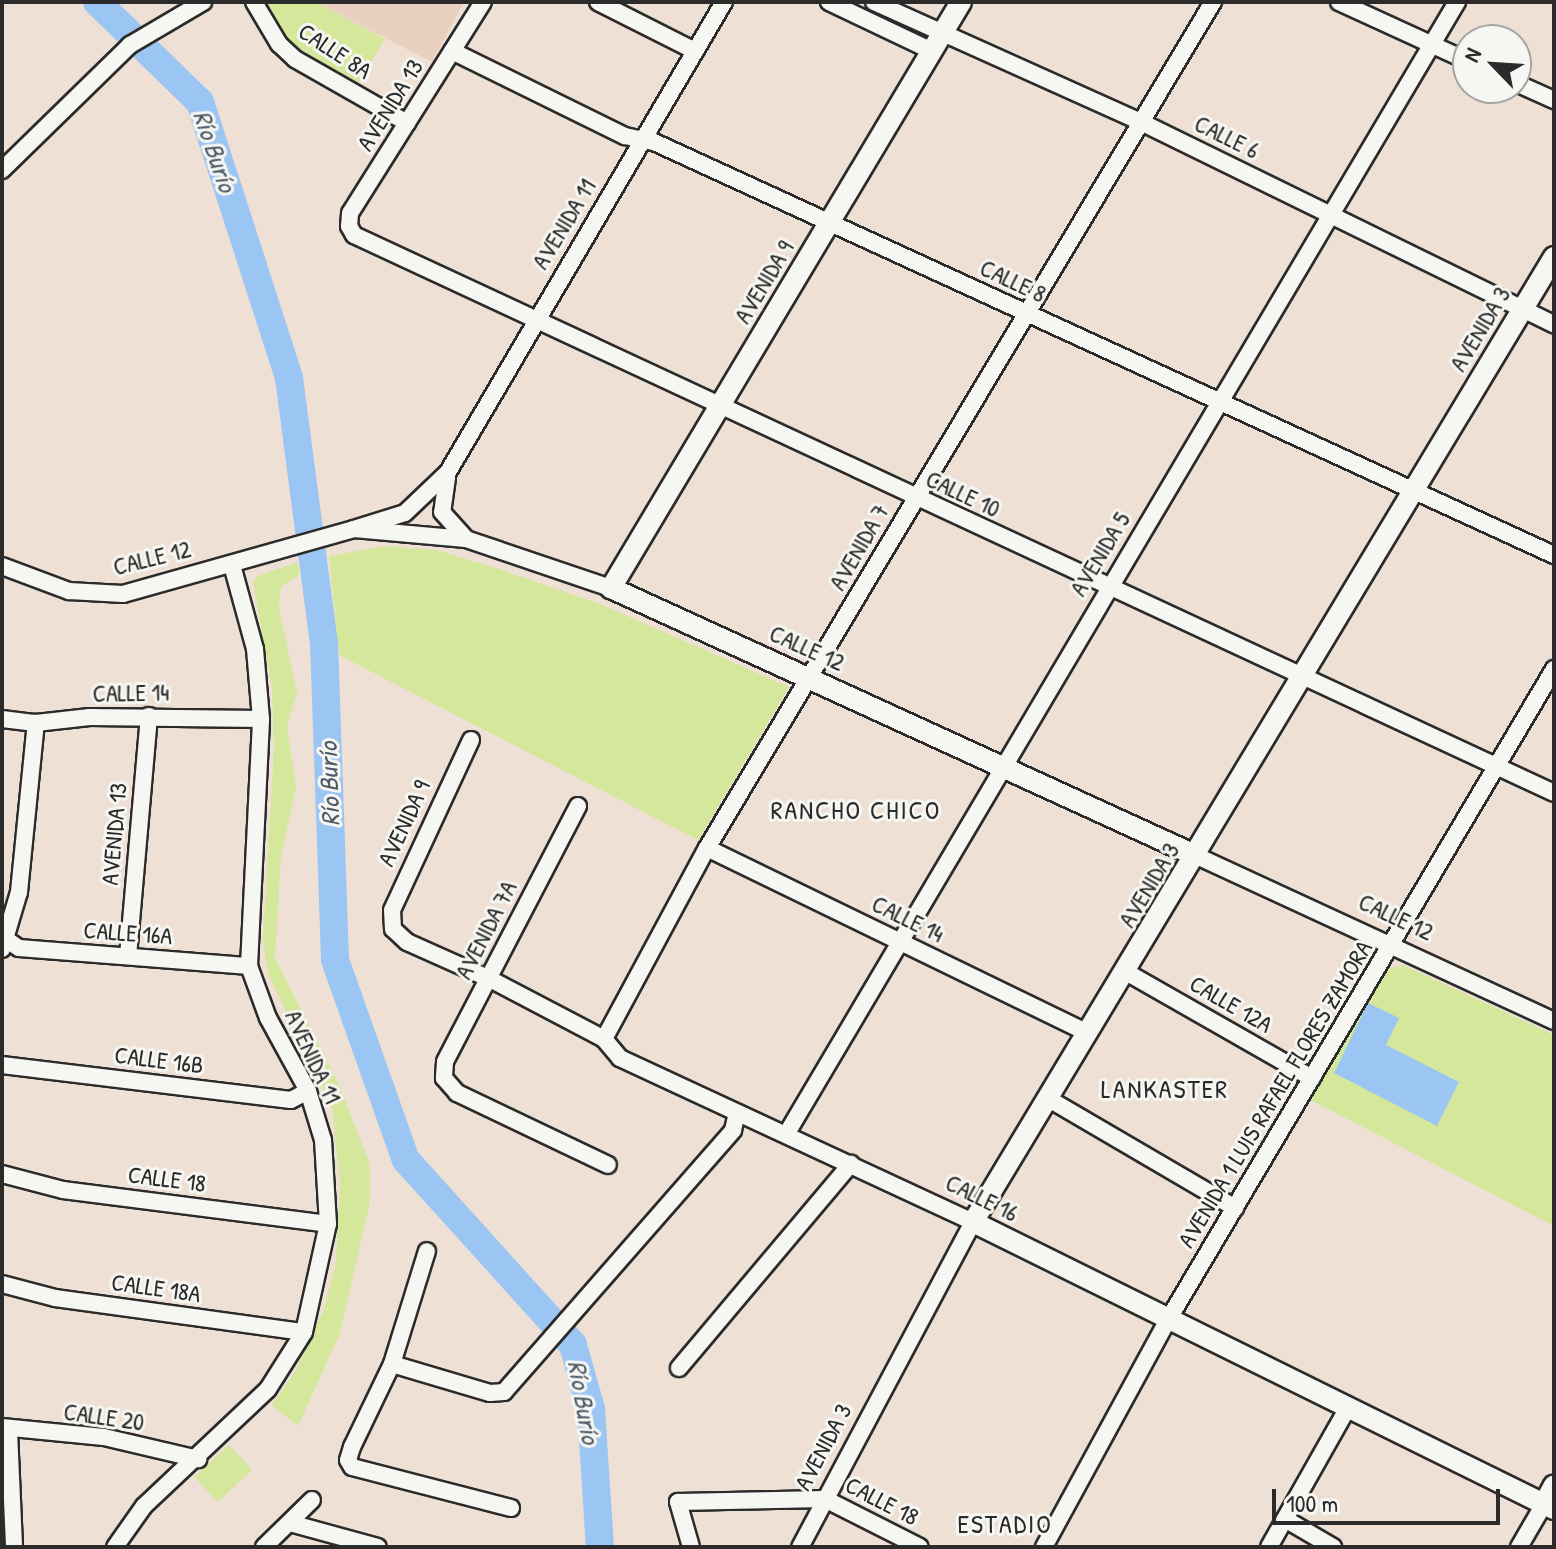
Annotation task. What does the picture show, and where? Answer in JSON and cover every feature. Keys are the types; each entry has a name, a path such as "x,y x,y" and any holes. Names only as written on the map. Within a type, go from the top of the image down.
{"street":[{"path":"2,170 130,45 149,30 203,2"},
{"name":"CALLE 8A","path":"254,2 271,33 295,59 407,123"},
{"name":"AVENIDA 13","path":"354,235 349,226 350,213 483,2"},
{"path":"598,2 695,51"},
{"name":"AVENIDA 11","path":"354,529 405,513 448,472 533,322 724,2"},
{"name":"CALLE 6","path":"829,2 1143,123 1554,324"},
{"name":"CALLE 6","path":"874,2 937,43"},
{"name":"AVENIDA 9","path":"611,588 961,2"},
{"name":"AVENIDA 7","path":"604,1039 707,848 1213,2"},
{"path":"1339,2 1452,54"},
{"name":"AVENIDA 5","path":"787,1133 1001,765 1457,2"},
{"name":"CALLE 8","path":"452,51 1554,555"},
{"path":"1532,90 1554,100"},
{"name":"CALLE 10","path":"354,235 533,322 1554,793"},
{"name":"AVENIDA 3","path":"800,1547 973,1222 1197,856 1554,257"},
{"name":"AVENIDA 11","path":"448,472 442,512 466,539"},
{"name":"CALLE 12","path":"2,566 96,597 123,594 354,529 466,539 611,588 1554,1021"},
{"name":"AVENIDA 11","path":"115,1547 144,1506 198,1459 268,1389 304,1332 328,1224 323,1140 308,1091 268,1018 249,966 261,719 255,649 232,565"},
{"name":"AVENIDA 1 LUIS RAFAEL FLORES ZAMORA","path":"1044,1547 1168,1320 1554,669"},
{"name":"AVENIDA 13","path":"128,956 149,716"},
{"name":"CALLE 14","path":"2,719 36,723 149,716 261,719"},
{"path":"4,945 19,892 36,723"},
{"name":"AVENIDA 9","path":"393,929 392,910 471,740"},
{"name":"AVENIDA 7A","path":"578,806 445,1062 444,1078 457,1093 608,1165"},
{"name":"CALLE 14","path":"707,848 1088,1033"},
{"name":"CALLE 16","path":"393,929 407,942 488,978 604,1039 620,1058 973,1222 1549,1506"},
{"name":"CALLE 16A","path":"4,945 249,966"},
{"name":"CALLE 12A","path":"1126,972 1312,1078"},
{"name":"CALLE 16B","path":"2,1065 291,1100 308,1091"},
{"path":"1047,1098 1235,1208"},
{"path":"392,1364 490,1393 504,1392 733,1130 737,1112"},
{"path":"679,1368 851,1164"},
{"name":"CALLE 18","path":"2,1174 63,1190 328,1224"},
{"path":"427,1251 392,1364 352,1447 352,1467 511,1508"},
{"name":"CALLE 18A","path":"2,1284 55,1298 304,1332"},
{"path":"1269,1547 1347,1409"},
{"path":"6,1429 14,1547"},
{"name":"CALLE 20","path":"6,1429 104,1437 198,1459"},
{"path":"1519,1547 1549,1506 1554,1485"},
{"name":"CALLE 18","path":"691,1547 678,1502 825,1499 920,1547"},
{"path":"264,1547 312,1500"},
{"path":"1285,1519 1333,1547"},
{"path":"290,1523 378,1547"}],"shaded area":[{"path":"315,2 464,2 432,62"}],"green space":[{"path":"265,2 315,2 385,39 357,86 289,41"},
{"path":"386,546 436,550 600,604 789,687 698,840 339,655 329,556"},
{"path":"298,562 299,575 281,587 279,609 297,693 287,726 296,787 281,856 275,958 340,1087 370,1165 370,1202 340,1333 298,1426 272,1405 295,1372 324,1309 336,1262 340,1183 332,1107 268,974 263,941 274,747 272,687 253,582 258,576"},
{"path":"1403,965 1554,1035 1554,1226 1309,1099 1376,972"},
{"path":"229,1445 252,1470 218,1502 195,1477"}],"water":[{"path":"1368,1003 1399,1018 1386,1045 1459,1082 1437,1126 1334,1073"}],"waterway":[{"name":"Río Burío","path":"97,2 200,102 289,378 324,643 335,960 406,1160 573,1345 591,1409 600,1547"}],"district":[{"name":"RANCHO CHICO","path":"856,810"},
{"name":"LANKASTER","path":"1165,1089"},
{"name":"ESTADIO","path":"1005,1524"}]}
